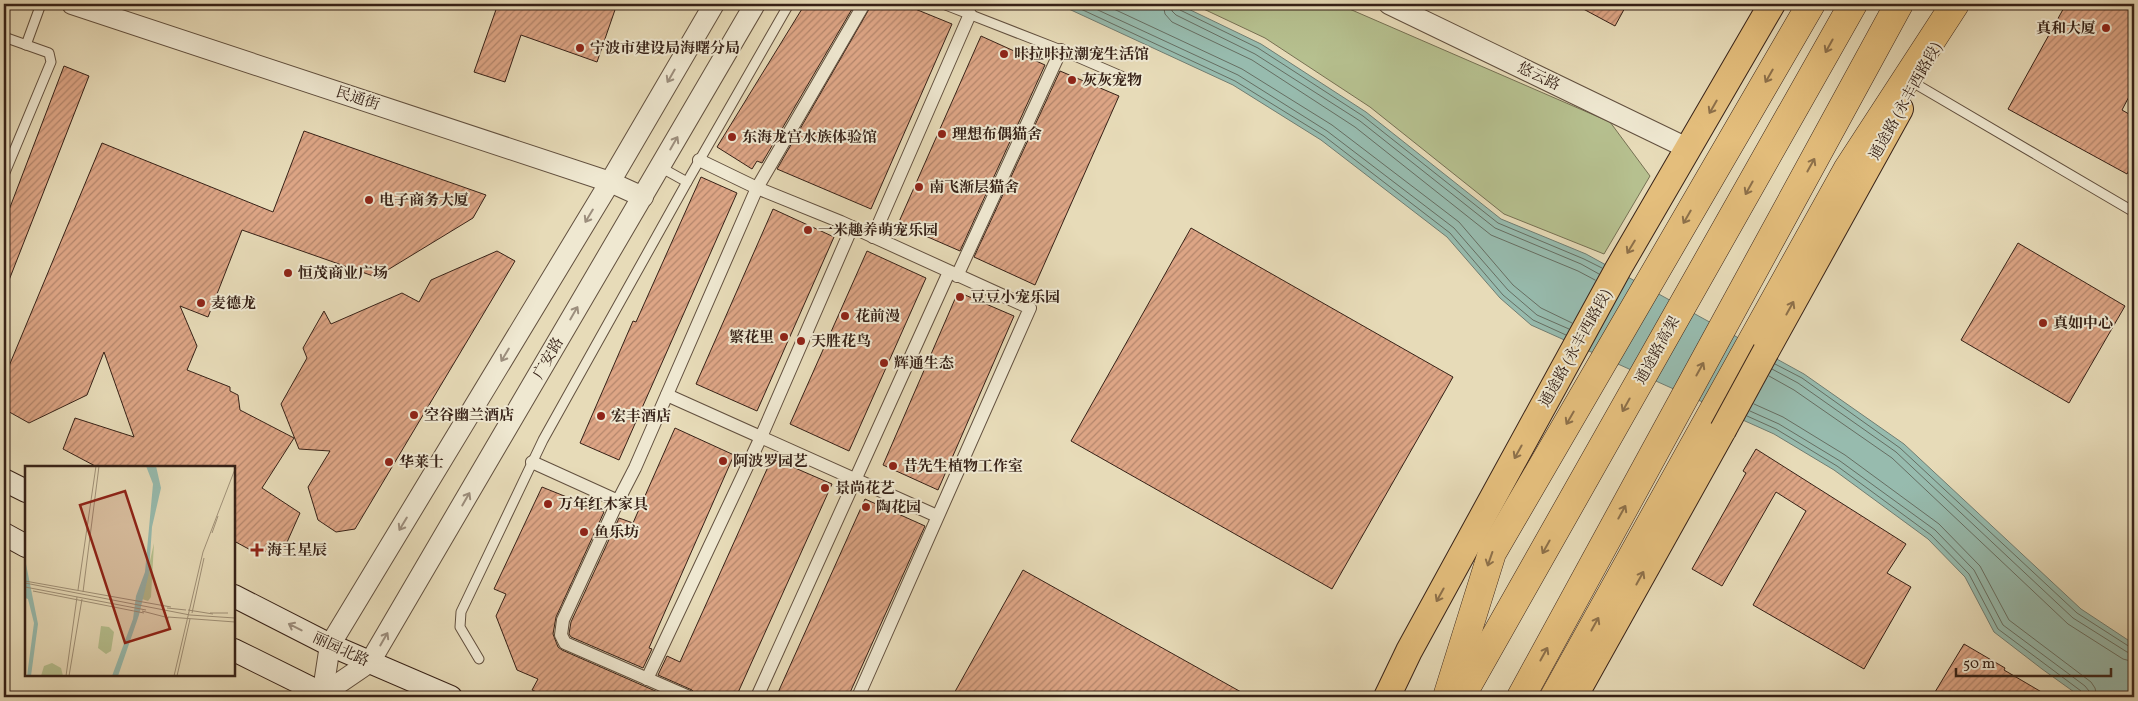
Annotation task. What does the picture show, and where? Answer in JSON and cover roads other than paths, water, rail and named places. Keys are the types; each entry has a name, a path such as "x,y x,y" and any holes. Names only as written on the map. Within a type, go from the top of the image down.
{"highway":[{"path":"1447,697 1492,553 1811,4"},
{"name":"通途路高架","path":"1461,697 1853,4"},
{"path":"1521,697 1899,4"},
{"path":"1554,697 1847,170 1957,4"}],"main road":[{"name":"通途路 (永丰西路段)","path":"1387,697 1409,651 1618,269 1772,4"},
{"name":"通途路 (永丰西路段)","path":"1574,697 1957,4"},
{"path":"4,480 25,490"},
{"path":"4,534 25,545"},
{"name":"丽园北路","path":"235,596 330,644 451,697"},
{"path":"235,651 324,696"}],"street":[{"name":"民通街","path":"72,4 610,182 642,197"},
{"path":"324,696 330,644 610,182 714,4"},
{"name":"广安路","path":"324,696 370,662 755,4"},
{"path":"689,697 565,643 560,635 563,620 635,468 758,188 864,4"},
{"name":"悠云路","path":"1389,4 1689,149"},
{"path":"873,237 970,14"},
{"path":"757,697 854,479 1060,50"},
{"path":"699,160 1030,308 858,697"},
{"path":"647,679 761,437 852,227"},
{"path":"667,395 937,516"},
{"path":"532,462 618,501"}],"lane":[{"path":"26,45 41,4"},
{"path":"479,659 460,627 460,612 532,462 699,160 789,4"},
{"path":"943,4 1128,79"},
{"path":"4,37 49,53 51,62 4,175"},
{"path":"1914,83 2134,212"},
{"path":"660,167 687,182"}],"water":[{"path":"1058,4 1178,4 1261,44 1366,112 1501,219 1586,254 1804,374 1904,444 2081,609 2134,644 2134,697 2081,697 1994,632 1965,577 1928,539 1834,470 1774,434 1531,325 1500,298 1447,237 1321,140 1233,85"}],"place":[{"name":"真和大厦","path":"2106,28"},
{"name":"宁波市建设局海曙分局","path":"580,48"},
{"name":"咔拉咔拉潮宠生活馆","path":"1004,54"},
{"name":"灰灰宠物","path":"1072,80"},
{"name":"理想布偶猫舍","path":"942,134"},
{"name":"东海龙宫水族体验馆","path":"732,137"},
{"name":"南飞渐层猫舍","path":"919,187"},
{"name":"电子商务大厦","path":"369,200"},
{"name":"一米趣养萌宠乐园","path":"808,230"},
{"name":"恒茂商业广场","path":"288,273"},
{"name":"豆豆小宠乐园","path":"960,297"},
{"name":"麦德龙","path":"201,303"},
{"name":"花前漫","path":"845,316"},
{"name":"真如中心","path":"2043,323"},
{"name":"繁花里","path":"784,337"},
{"name":"天胜花鸟","path":"801,341"},
{"name":"辉通生态","path":"884,363"},
{"name":"空谷幽兰酒店","path":"414,415"},
{"name":"宏丰酒店","path":"601,416"},
{"name":"阿波罗园艺","path":"723,461"},
{"name":"华莱士","path":"389,462"},
{"name":"昔先生植物工作室","path":"893,466"},
{"name":"景尚花艺","path":"825,488"},
{"name":"万年红木家具","path":"548,504"},
{"name":"陶花园","path":"866,507"},
{"name":"鱼乐坊","path":"584,532"},
{"name":"海王星辰","path":"257,550"}]}
